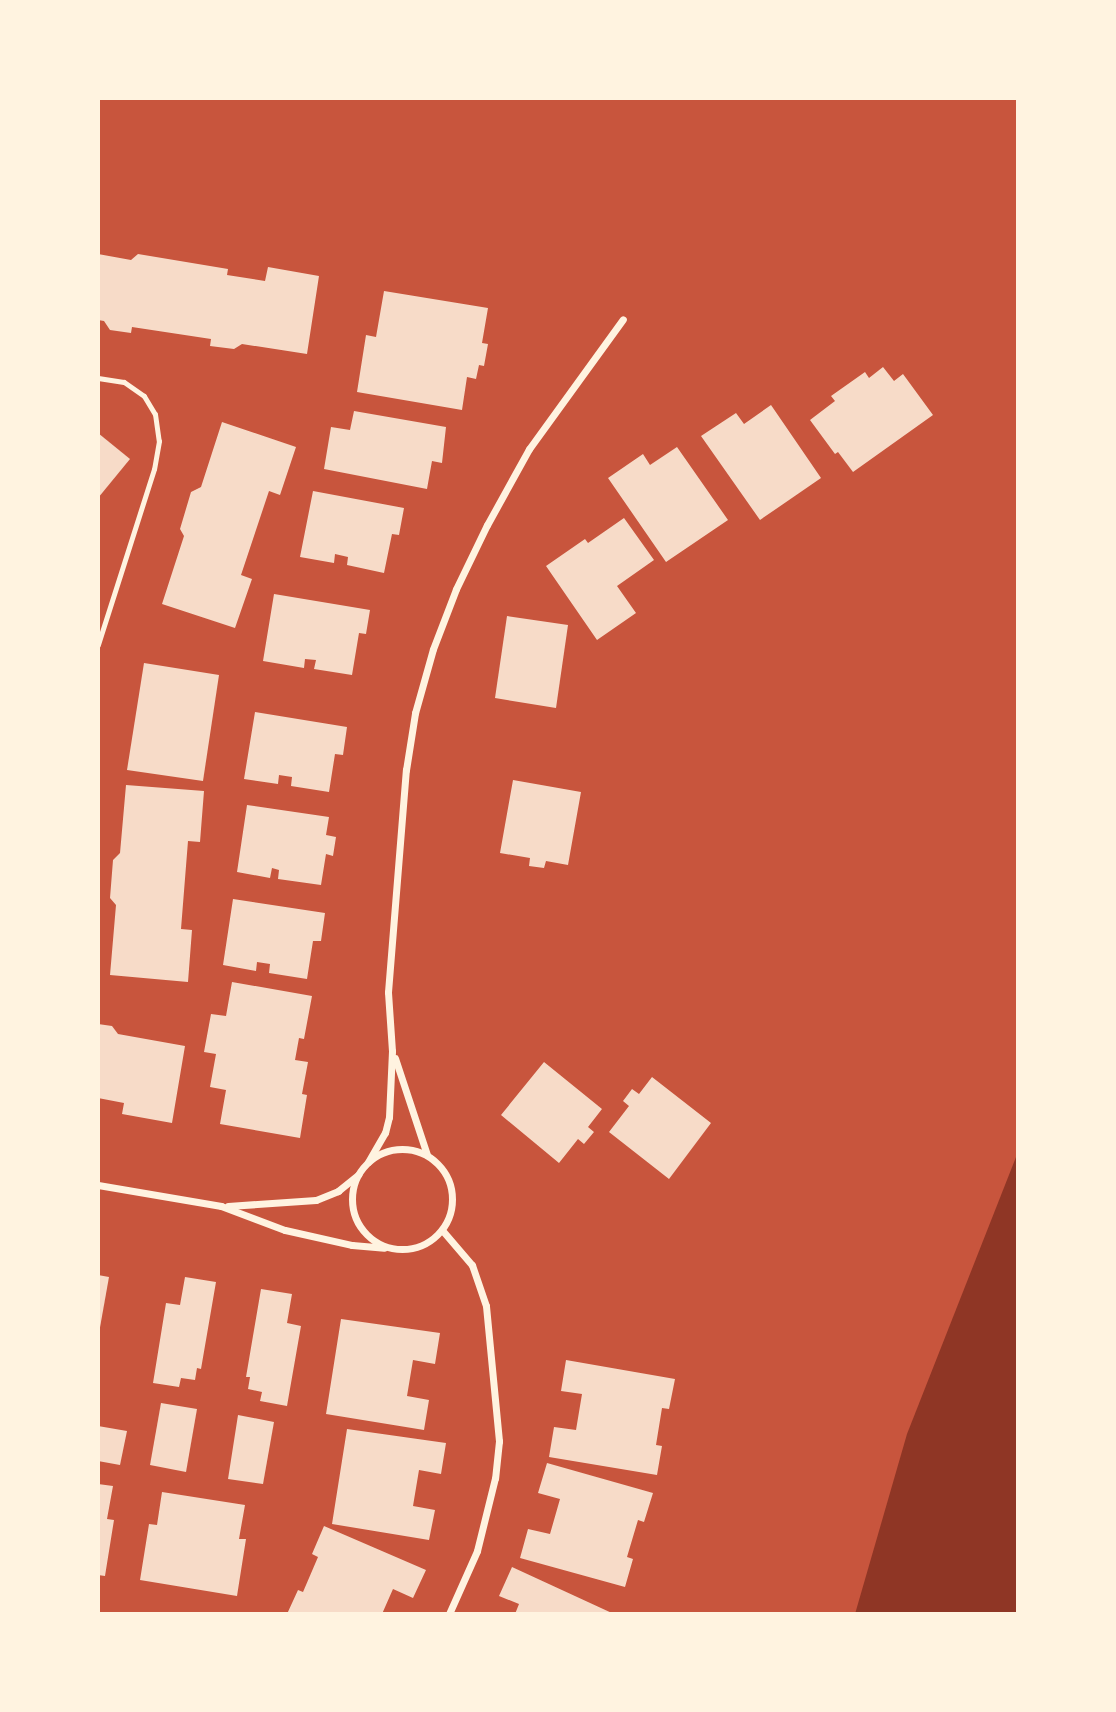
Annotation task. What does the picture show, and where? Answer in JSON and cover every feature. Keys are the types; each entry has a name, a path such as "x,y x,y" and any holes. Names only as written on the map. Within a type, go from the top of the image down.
{"street":[{"path":"395,1249 379,1244 365,1233 356,1218 353,1188 385,1133 389,1117 392,1051 388,1017 389,969 406,770 415,713 433,649 456,589 529,449 623,319"},
{"path":"392,1051 427,1155"},
{"path":"98,1185 221,1206 285,1230 352,1245 395,1249 412,1248 429,1242 442,1230 450,1215 452,1190 441,1166 427,1155 411,1149 395,1149 368,1162"},
{"path":"221,1206 316,1200 338,1191 359,1174"},
{"path":"442,1230 465,1254 482,1291 499,1441 495,1478 477,1551 449,1614"}],"lane":[{"path":"98,378 124,382 144,396 155,414 159,441 154,469 98,645"}],"shaded area":[{"path":"1018,1152 1018,1614 855,1614 907,1434"}],"building":[{"path":"98,254 131,260 138,254 228,269 227,275 265,281 268,267 319,276 307,354 242,344 234,349 210,346 211,339 132,327 131,333 110,330 104,321 98,320"},
{"path":"384,291 488,308 482,343 488,344 484,366 479,365 476,379 467,377 462,410 357,392 366,335 376,337"},
{"path":"883,367 894,381 903,374 933,415 853,472 838,452 835,454 810,420 835,401 831,396 865,372 869,378"},
{"path":"771,405 821,478 760,520 701,436 736,413 744,424"},
{"path":"354,411 446,427 442,463 432,461 427,489 324,469 331,427 350,430"},
{"path":"222,422 296,447 280,495 269,491 241,575 252,579 235,628 162,604 184,536 180,529 191,492 201,487"},
{"path":"98,433 130,459 98,498"},
{"path":"677,447 728,520 666,562 608,478 643,454 650,465"},
{"path":"313,491 404,508 399,535 392,534 384,573 347,565 348,557 335,554 334,563 300,557"},
{"path":"624,518 654,560 617,586 636,613 597,640 546,566 585,539 588,543"},
{"path":"274,594 370,610 366,634 359,633 352,675 314,669 316,660 305,659 304,668 263,661"},
{"path":"507,616 568,625 556,708 495,698"},
{"path":"144,663 219,675 203,781 127,770"},
{"path":"255,712 347,727 343,755 335,754 329,792 291,786 292,777 279,775 278,784 244,779"},
{"path":"513,780 581,792 568,865 546,861 544,868 529,866 530,858 500,853"},
{"path":"126,785 204,791 200,842 188,841 181,929 192,930 188,982 110,975 116,905 110,898 113,860 120,853"},
{"path":"247,805 329,817 326,835 336,837 333,856 326,854 321,885 278,879 279,870 272,868 270,878 237,872"},
{"path":"233,899 325,913 321,941 313,941 307,979 269,973 270,964 257,962 256,971 223,965"},
{"path":"232,982 312,996 304,1039 299,1038 295,1060 308,1062 302,1094 307,1095 300,1138 220,1124 226,1090 210,1087 216,1054 204,1052 211,1014 226,1016"},
{"path":"98,1024 112,1026 118,1034 185,1046 172,1123 122,1114 124,1103 98,1098"},
{"path":"544,1062 602,1109 588,1127 594,1132 584,1144 578,1139 559,1163 501,1115"},
{"path":"652,1077 711,1123 669,1179 609,1132 629,1106 623,1101 632,1089 639,1094"},
{"path":"98,1275 109,1277 99,1333 98,1333"},
{"path":"185,1277 216,1282 201,1369 197,1368 195,1380 181,1378 179,1387 153,1383 166,1303 180,1305"},
{"path":"261,1289 292,1294 287,1323 301,1326 287,1406 260,1401 262,1392 248,1389 250,1377 246,1377"},
{"path":"341,1319 440,1333 435,1364 413,1360 407,1396 429,1400 424,1430 326,1414"},
{"path":"566,1360 675,1379 669,1409 662,1408 656,1445 662,1446 657,1475 549,1457 554,1427 576,1430 582,1394 561,1391"},
{"path":"161,1403 197,1409 186,1472 150,1465"},
{"path":"238,1415 274,1422 263,1484 228,1479"},
{"path":"98,1426 127,1431 120,1465 98,1461"},
{"path":"347,1429 446,1443 441,1474 419,1470 413,1506 435,1510 429,1540 332,1524"},
{"path":"547,1463 653,1493 644,1522 638,1520 627,1557 633,1559 625,1587 520,1558 528,1529 550,1534 560,1499 538,1493"},
{"path":"98,1484 113,1486 107,1519 114,1520 105,1576 98,1575"},
{"path":"162,1492 245,1505 239,1539 246,1539 237,1596 140,1580 149,1524 157,1525"},
{"path":"324,1526 426,1570 413,1598 393,1589 382,1614 287,1614 298,1590 303,1592 318,1557 312,1554"},
{"path":"512,1567 614,1614 515,1614 519,1604 499,1596"}]}
